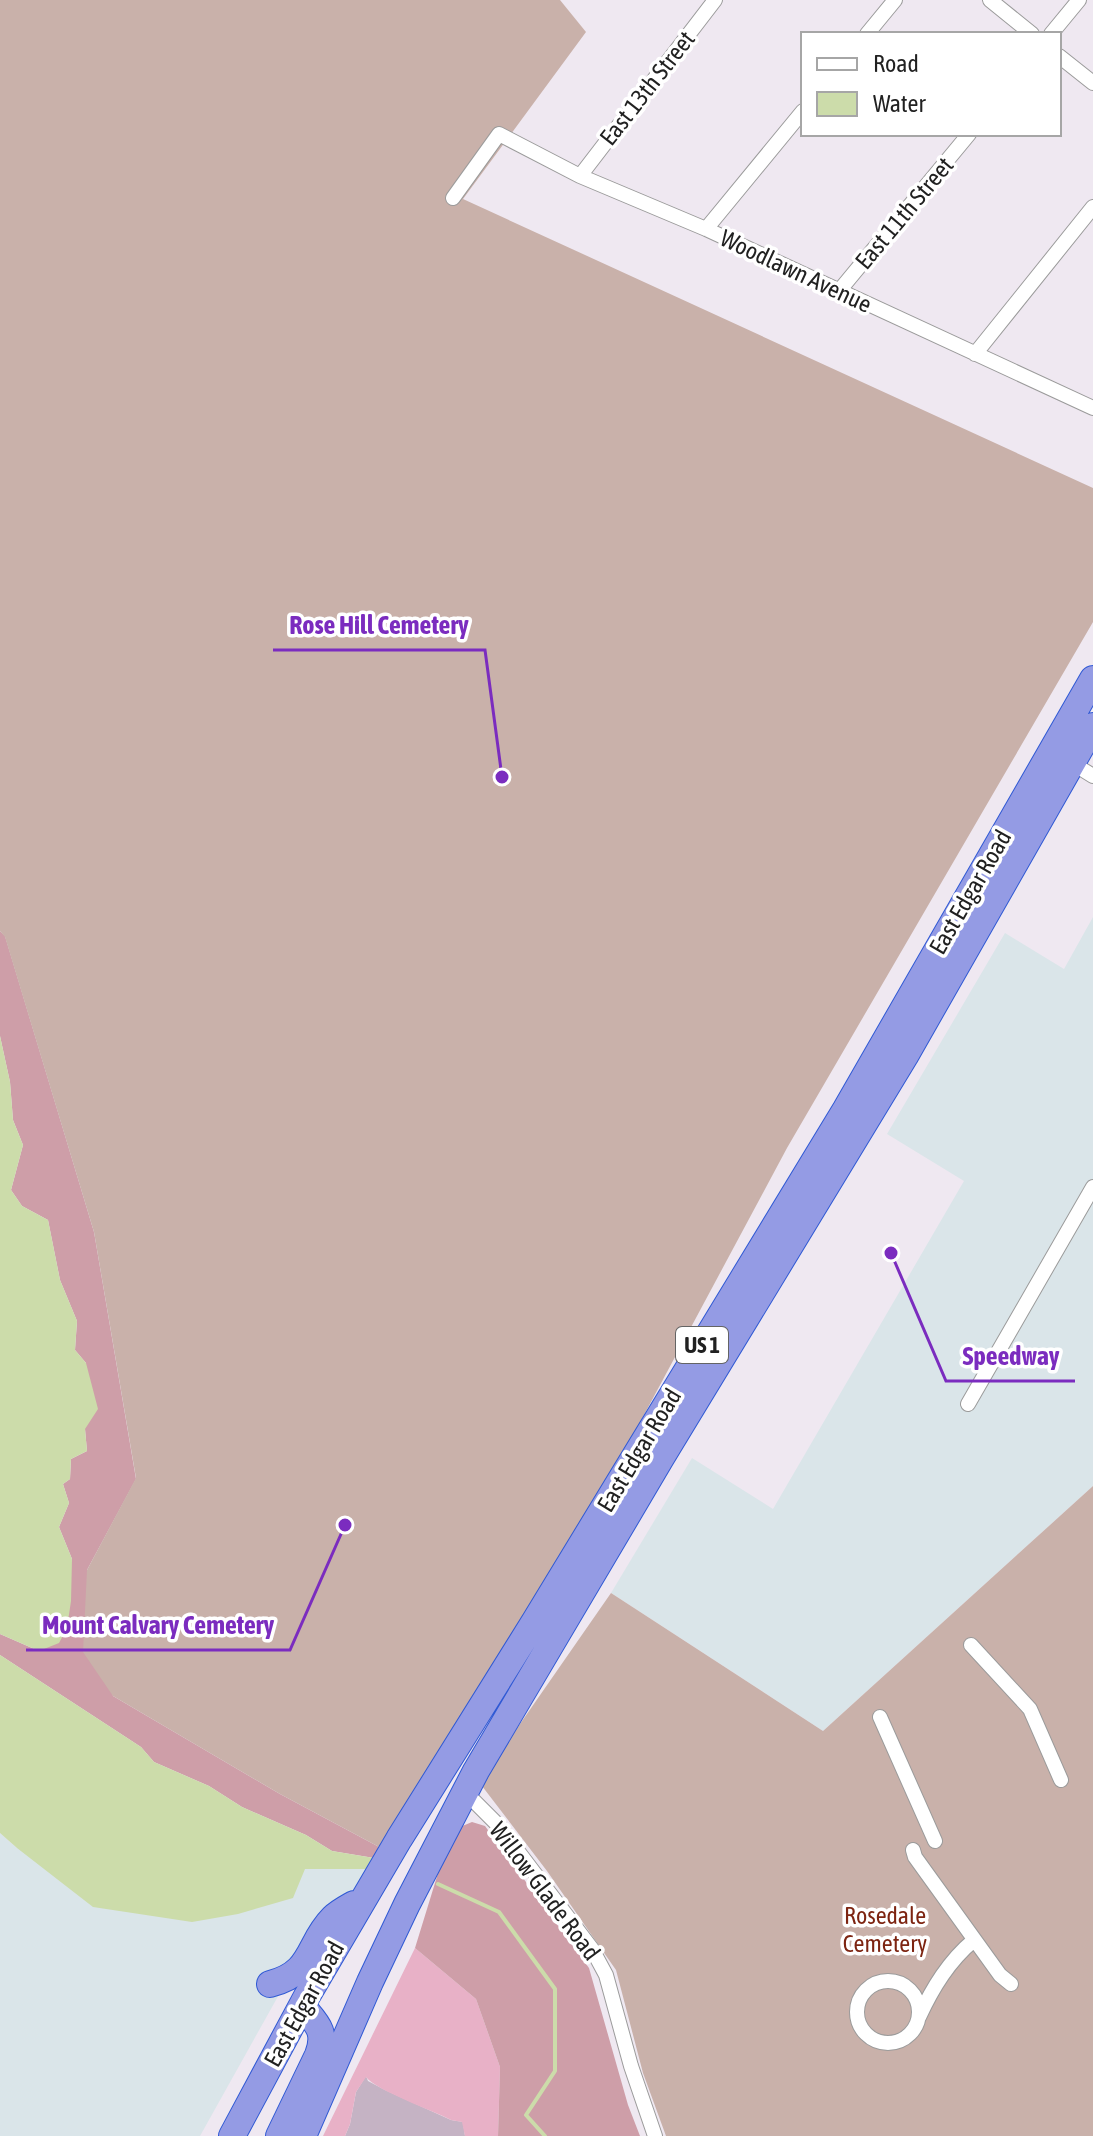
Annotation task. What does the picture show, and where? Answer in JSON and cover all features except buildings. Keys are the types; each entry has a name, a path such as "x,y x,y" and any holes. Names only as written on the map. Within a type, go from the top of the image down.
{"highway":[{"name":"East Edgar Road","path":"232,2136 308,2013 367,1895 399,1839 846,1109 1093,679"},
{"name":"East Edgar Road","path":"292,2134 465,1792 518,1698 1082,769 1093,726"},
{"path":"252,2136 308,2013 462,1769 518,1698"},
{"path":"270,1984 296,1973 332,1919 367,1895"},
{"path":"292,2134 322,2034 308,2013"}],"street":[{"name":"East 13th Street","path":"580,176 715,0"},
{"path":"869,32 895,0"},
{"path":"990,0 1030,32"},
{"path":"1053,32 1079,0"},
{"path":"1061,58 1093,83"},
{"path":"706,229 801,113"},
{"name":"Woodlawn Avenue","path":"453,198 499,134 580,176 706,229 1093,408"},
{"name":"East 11th Street","path":"839,291 967,136"},
{"path":"975,354 1093,207"},
{"path":"968,1404 1093,1187"},
{"path":"971,1645 1030,1709 1061,1780"},
{"path":"880,1717 935,1841"},
{"name":"Willow Glade Road","path":"465,1792 498,1825 592,1949 606,1975 631,2066 655,2136"},
{"path":"913,1850 974,1940 1000,1975 1011,1984"},
{"path":"919,2017 913,1993 904,1985 892,1981 869,1987 857,2008 863,2031 872,2039 884,2043 907,2037 915,2028 932,1990 946,1969 974,1940"}],"shaded area":[{"path":"1093,917 1093,1486 823,1731 611,1593 692,1458 773,1509 964,1181 887,1134 1005,933 1064,969"},
{"path":"0,931 5,936 94,1232 136,1479 87,1570 113,1696 280,1794 381,1848 374,1858 332,1851 306,1835 242,1807 209,1786 154,1762 141,1747 0,1655 0,1634 39,1651 72,1559 59,1527 69,1503 63,1484 70,1479 71,1459 87,1451 86,1363 75,1350 77,1321 60,1280 48,1220 22,1206 11,1190 23,1145 13,1120 10,1082 0,1036"},
{"path":"472,1822 485,1826 589,1968 628,2105 640,2136 498,2136 500,2067 476,1999 415,1948 443,1857 460,1827"},
{"path":"0,1833 17,1848 305,1869 367,1869 355,1892 300,1957 200,2136 0,2136"},
{"path":"415,1948 476,1999 500,2067 498,2136 465,2136 462,2122 393,2094 366,2077 356,2092 345,2136 323,2136"},
{"path":"366,2076 368,2081 385,2090 451,2120 463,2122 465,2136 345,2136 356,2092"}],"green space":[{"path":"0,0 560,0 586,32 463,199 1093,488 1093,622 787,1148 637,1428 381,1848 280,1794 113,1696 83,1652 87,1570 136,1478 94,1232 5,937 0,931"},
{"name":"Rosedale Cemetery","path":"1093,1486 1093,2136 666,2136 643,2073 616,1970 547,1871 482,1786 486,1773 611,1593 823,1731"}],"water":[{"path":"0,1036 10,1082 13,1120 23,1145 11,1190 22,1206 48,1220 60,1280 77,1321 75,1350 86,1363 98,1409 85,1429 87,1451 71,1459 70,1479 63,1484 69,1503 59,1527 72,1559 67,1628 59,1643 39,1651 0,1634"},
{"path":"0,1655 141,1747 154,1762 209,1786 242,1807 306,1835 332,1851 374,1858 367,1869 305,1869 293,1898 238,1914 192,1922 93,1907 0,1833"}],"waterway":[{"path":"438,1884 499,1912 555,1989 555,2071 526,2115 545,2136"}],"place":[{"name":"Rose Hill Cemetery","path":"502,777"},
{"name":"Speedway","path":"891,1253"},
{"name":"Mount Calvary Cemetery","path":"345,1525"}]}
